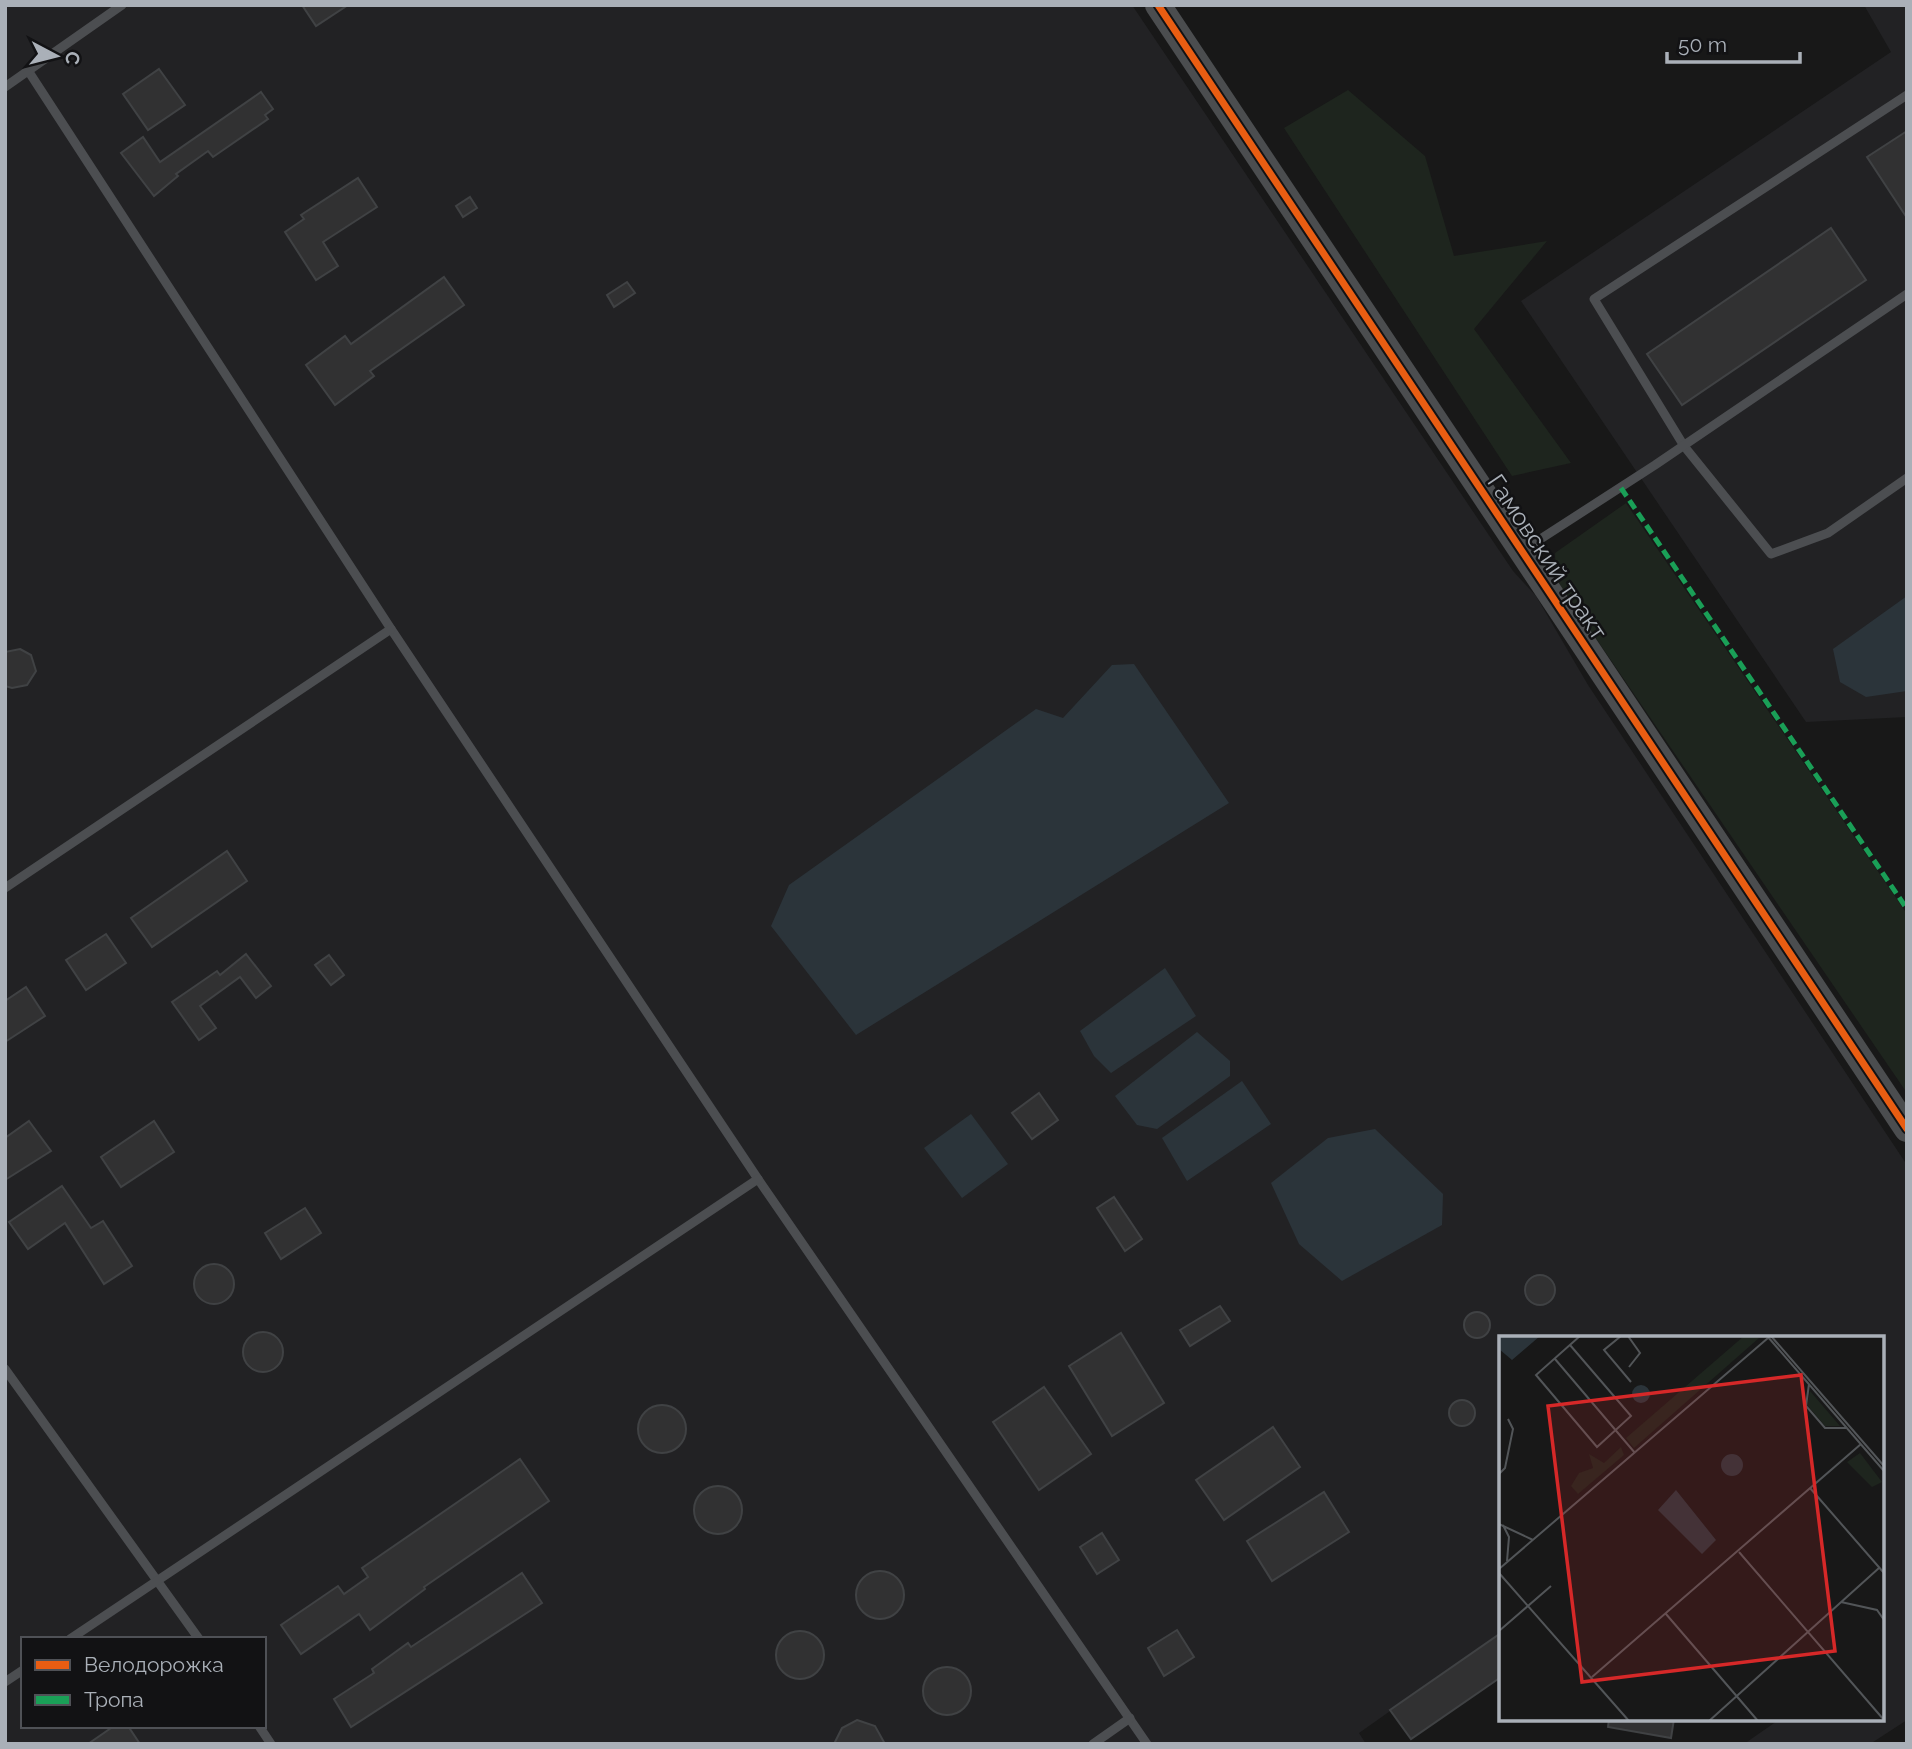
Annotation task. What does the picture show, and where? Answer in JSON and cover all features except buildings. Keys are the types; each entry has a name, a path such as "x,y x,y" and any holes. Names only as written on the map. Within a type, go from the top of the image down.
{"street":[{"name":"Гамовский тракт","path":"1158,5 1907,1129"}],"lane":[{"path":"5,87 122,5"},
{"path":"29,72 391,629 758,1179 1147,1744"},
{"path":"1907,95 1594,299 1684,446 1771,554 1828,533 1907,478"},
{"path":"1520,552 1684,446 1907,294"},
{"path":"5,888 391,629"},
{"path":"73,1637 758,1179"},
{"path":"5,1369 198,1637"},
{"path":"5,1682 21,1671"},
{"path":"1093,1744 1130,1718"},
{"path":"260,1728 271,1744"}],"shaded area":[{"path":"5,5 1132,5 1513,571 1536,596 1588,685 1907,1165 1907,1720 1870,1744 1744,1744 1777,1721 1884,1721 1884,1336 1499,1336 1499,1634 1359,1733 1366,1744 5,1744"},
{"path":"1864,5 1907,5 1907,717 1806,722 1521,301 1891,52"},
{"path":"1348,90 1425,156 1454,256 1547,241 1474,329 1571,463 1512,476 1284,128"},
{"path":"1626,503 1907,914 1907,1093 1556,580 1555,553"},
{"path":"1907,596 1907,691 1866,697 1840,682 1833,649"},
{"path":"1134,664 1229,803 856,1035 771,926 789,885 1036,709 1063,718 1112,665"},
{"path":"1165,968 1196,1016 1111,1073 1094,1056 1080,1031"},
{"path":"1197,1032 1230,1061 1230,1076 1157,1129 1137,1125 1115,1096"},
{"path":"1242,1081 1271,1124 1187,1181 1162,1138"},
{"path":"971,1114 1008,1164 962,1198 924,1148"},
{"path":"1375,1129 1443,1194 1442,1225 1342,1281 1299,1244 1271,1183 1328,1138"}],"marked path":[{"path":"1621,488 1907,909"}],"cycle path":[{"path":"1158,5 1907,1129"}]}
